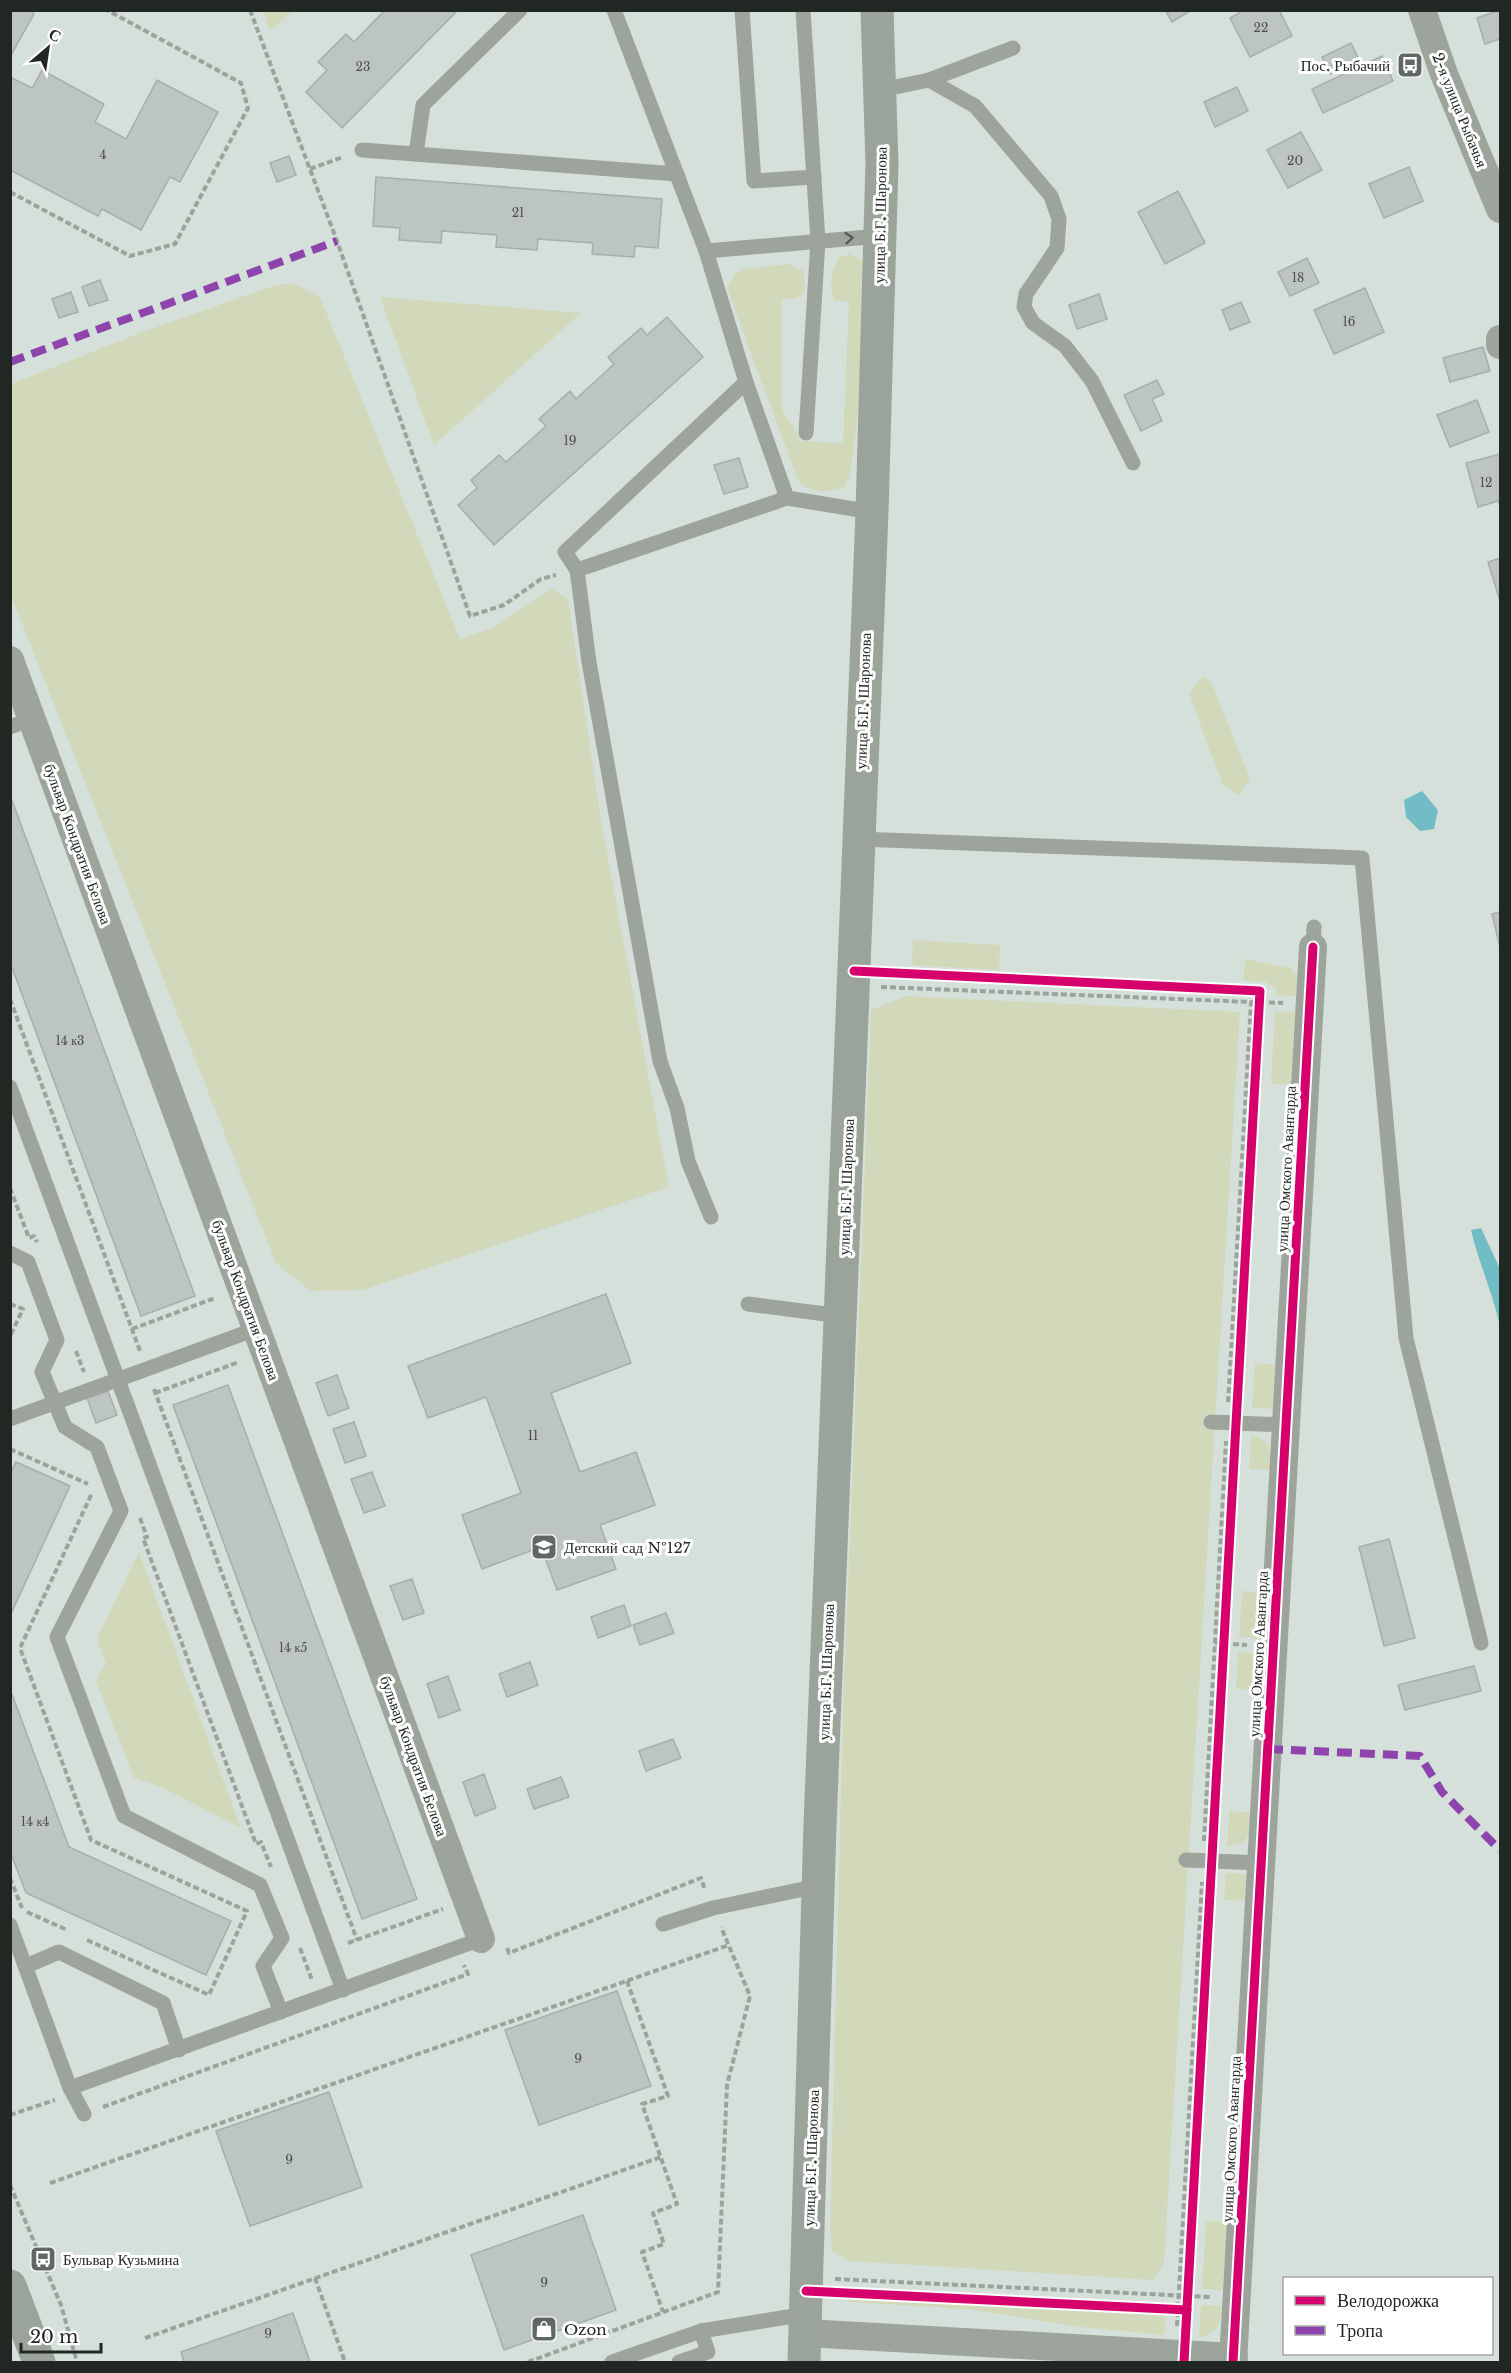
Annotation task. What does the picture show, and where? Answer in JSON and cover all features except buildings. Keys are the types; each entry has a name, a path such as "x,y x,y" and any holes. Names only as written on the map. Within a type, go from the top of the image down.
{"main road":[{"name":"улица Б.Г. Шаронова","path":"805,2337 818,1886 872,512 880,236 881,90 877,10"},
{"path":"10,2286 39,2362"}],"street":[{"name":"2-я улица Рыбачья","path":"1422,10 1444,74 1500,209"},
{"path":"1500,339 1500,345"},
{"name":"бульвар Кондратия Белова","path":"10,660 21,723 256,1329 481,1940"},
{"name":"улица Омского Авангарда","path":"1233,2360 1314,937"},
{"path":"805,2337 1185,2354 1233,2360"}],"lane":[{"path":"416,154 423,105 520,10"},
{"path":"614,10 706,251 747,382 787,498"},
{"path":"742,10 754,181 814,177"},
{"path":"803,10 818,241 806,433"},
{"path":"881,90 929,80 1013,48"},
{"path":"929,80 975,106 1051,196 1059,219 1057,248 1026,294 1024,307 1033,323 1065,346 1092,381 1133,463"},
{"path":"362,150 677,174"},
{"path":"706,251 880,236"},
{"path":"711,1217 688,1161 677,1108 660,1061 589,662 577,570 566,552 747,382"},
{"path":"577,570 787,498 872,512"},
{"path":"858,839 1362,858 1406,1338 1481,1643"},
{"path":"10,1087 342,1990"},
{"path":"10,1253 28,1262 57,1341 42,1372 64,1427 97,1447 121,1511 57,1637 124,1816 261,1885 282,1938 263,1966 281,2012"},
{"path":"748,1304 841,1316"},
{"path":"10,1419 256,1329"},
{"path":"1212,1422 1286,1425"},
{"path":"1186,1860 1261,1863"},
{"path":"663,1924 713,1908 818,1886"},
{"path":"10,1925 26,1966 64,2093 84,2114"},
{"path":"64,2093 481,1940"},
{"path":"26,1966 59,1952 164,2003 179,2050"},
{"path":"612,2362 701,2331 805,2337"},
{"path":"678,2362 708,2352 701,2331"}],"path":[{"path":"10,192 130,256 175,244 248,108 241,82 107,10"},
{"path":"250,10 310,169 470,616 504,604 541,579 577,570"},
{"path":"310,169 362,150"},
{"path":"854,986 1251,1002 1232,1423"},
{"path":"807,2278 1178,2295 1260,991"},
{"path":"10,999 357,1940"},
{"path":"132,1329 222,1296"},
{"path":"10,1304 23,1309 10,1336"},
{"path":"155,1393 246,1360"},
{"path":"10,1449 94,1487 20,1648 92,1840 247,1911 208,1995 84,1938"},
{"path":"139,1515 147,1537 143,1538 256,1844 261,1842 273,1874"},
{"path":"1185,2354 1207,1861"},
{"path":"10,1878 22,1910 74,1934"},
{"path":"509,1953 700,1878 750,1996 727,2085 718,2292 528,2362"},
{"path":"297,1938 319,1999"},
{"path":"50,2183 729,1946"},
{"path":"84,2114 468,1974"},
{"path":"627,1981 668,2096 642,2104 677,2204 653,2212 664,2244 642,2252 663,2312"},
{"path":"10,2115 64,2093"},
{"path":"145,2338 661,2157"},
{"path":"10,2185 61,2305 77,2362"},
{"path":"315,2278 345,2362"},
{"path":"1166,2309 1187,2310"}],"green space":[{"path":"263,10 293,11 270,31"},
{"path":"849,254 861,259 867,268 861,389 850,476 845,486 820,491 803,485 798,480 727,288 736,273 743,269 789,264 804,271 805,291 796,299 782,299 782,409 801,441 843,443 849,301 835,301 831,284 832,273 839,257"},
{"path":"293,283 320,297 460,639 494,627 552,588 568,600 601,820 669,1187 363,1290 311,1291 276,1263 11,596 11,384 145,331 276,285"},
{"path":"380,297 581,313 434,445"},
{"path":"1203,676 1212,684 1250,779 1239,795 1223,786 1189,693"},
{"path":"913,940 1000,945 999,970 912,965"},
{"path":"1245,959 1290,968 1298,978 1297,996 1276,995 1276,989 1266,982 1243,980"},
{"path":"905,996 1240,1012 1164,2263 1153,2280 849,2261 832,2251 830,2228 843,1709 871,1010"},
{"path":"1275,1011 1296,1012 1292,1085 1271,1084"},
{"path":"1255,1363 1276,1365 1274,1409 1252,1408"},
{"path":"1251,1435 1267,1443 1270,1470 1249,1469"},
{"path":"139,1552 241,1828 159,1786 134,1778 96,1681 106,1663 97,1638"},
{"path":"1242,1591 1263,1592 1260,1638 1239,1637"},
{"path":"1238,1652 1260,1654 1258,1691 1236,1689"},
{"path":"1229,1811 1251,1812 1249,1834 1244,1842 1227,1847"},
{"path":"1226,1873 1247,1874 1245,1901 1224,1900"},
{"path":"1206,2221 1227,2222 1223,2290 1202,2289"},
{"path":"848,2295 1165,2315 1164,2335 1080,2327 967,2309 848,2302"},
{"path":"1201,2305 1222,2306 1221,2318 1217,2327 1199,2339"}],"water":[{"path":"1422,791 1438,810 1434,829 1420,831 1406,817 1404,800"},
{"path":"1481,1228 1500,1269 1500,1327 1471,1230"}],"marked path":[{"path":"10,362 337,241"},
{"path":"1268,1749 1420,1756 1442,1792 1500,1850"}],"cycle path":[{"path":"1233,2362 1313,947"},
{"path":"854,971 1260,991 1184,2362"},
{"path":"806,2291 1187,2310"}],"place":[{"name":"Пос. Рыбачий","path":"1410,65"},
{"name":"Детский сад №127","path":"544,1547"},
{"name":"Бульвар Кузьмина","path":"43,2259"},
{"name":"Ozon","path":"544,2329"}]}
